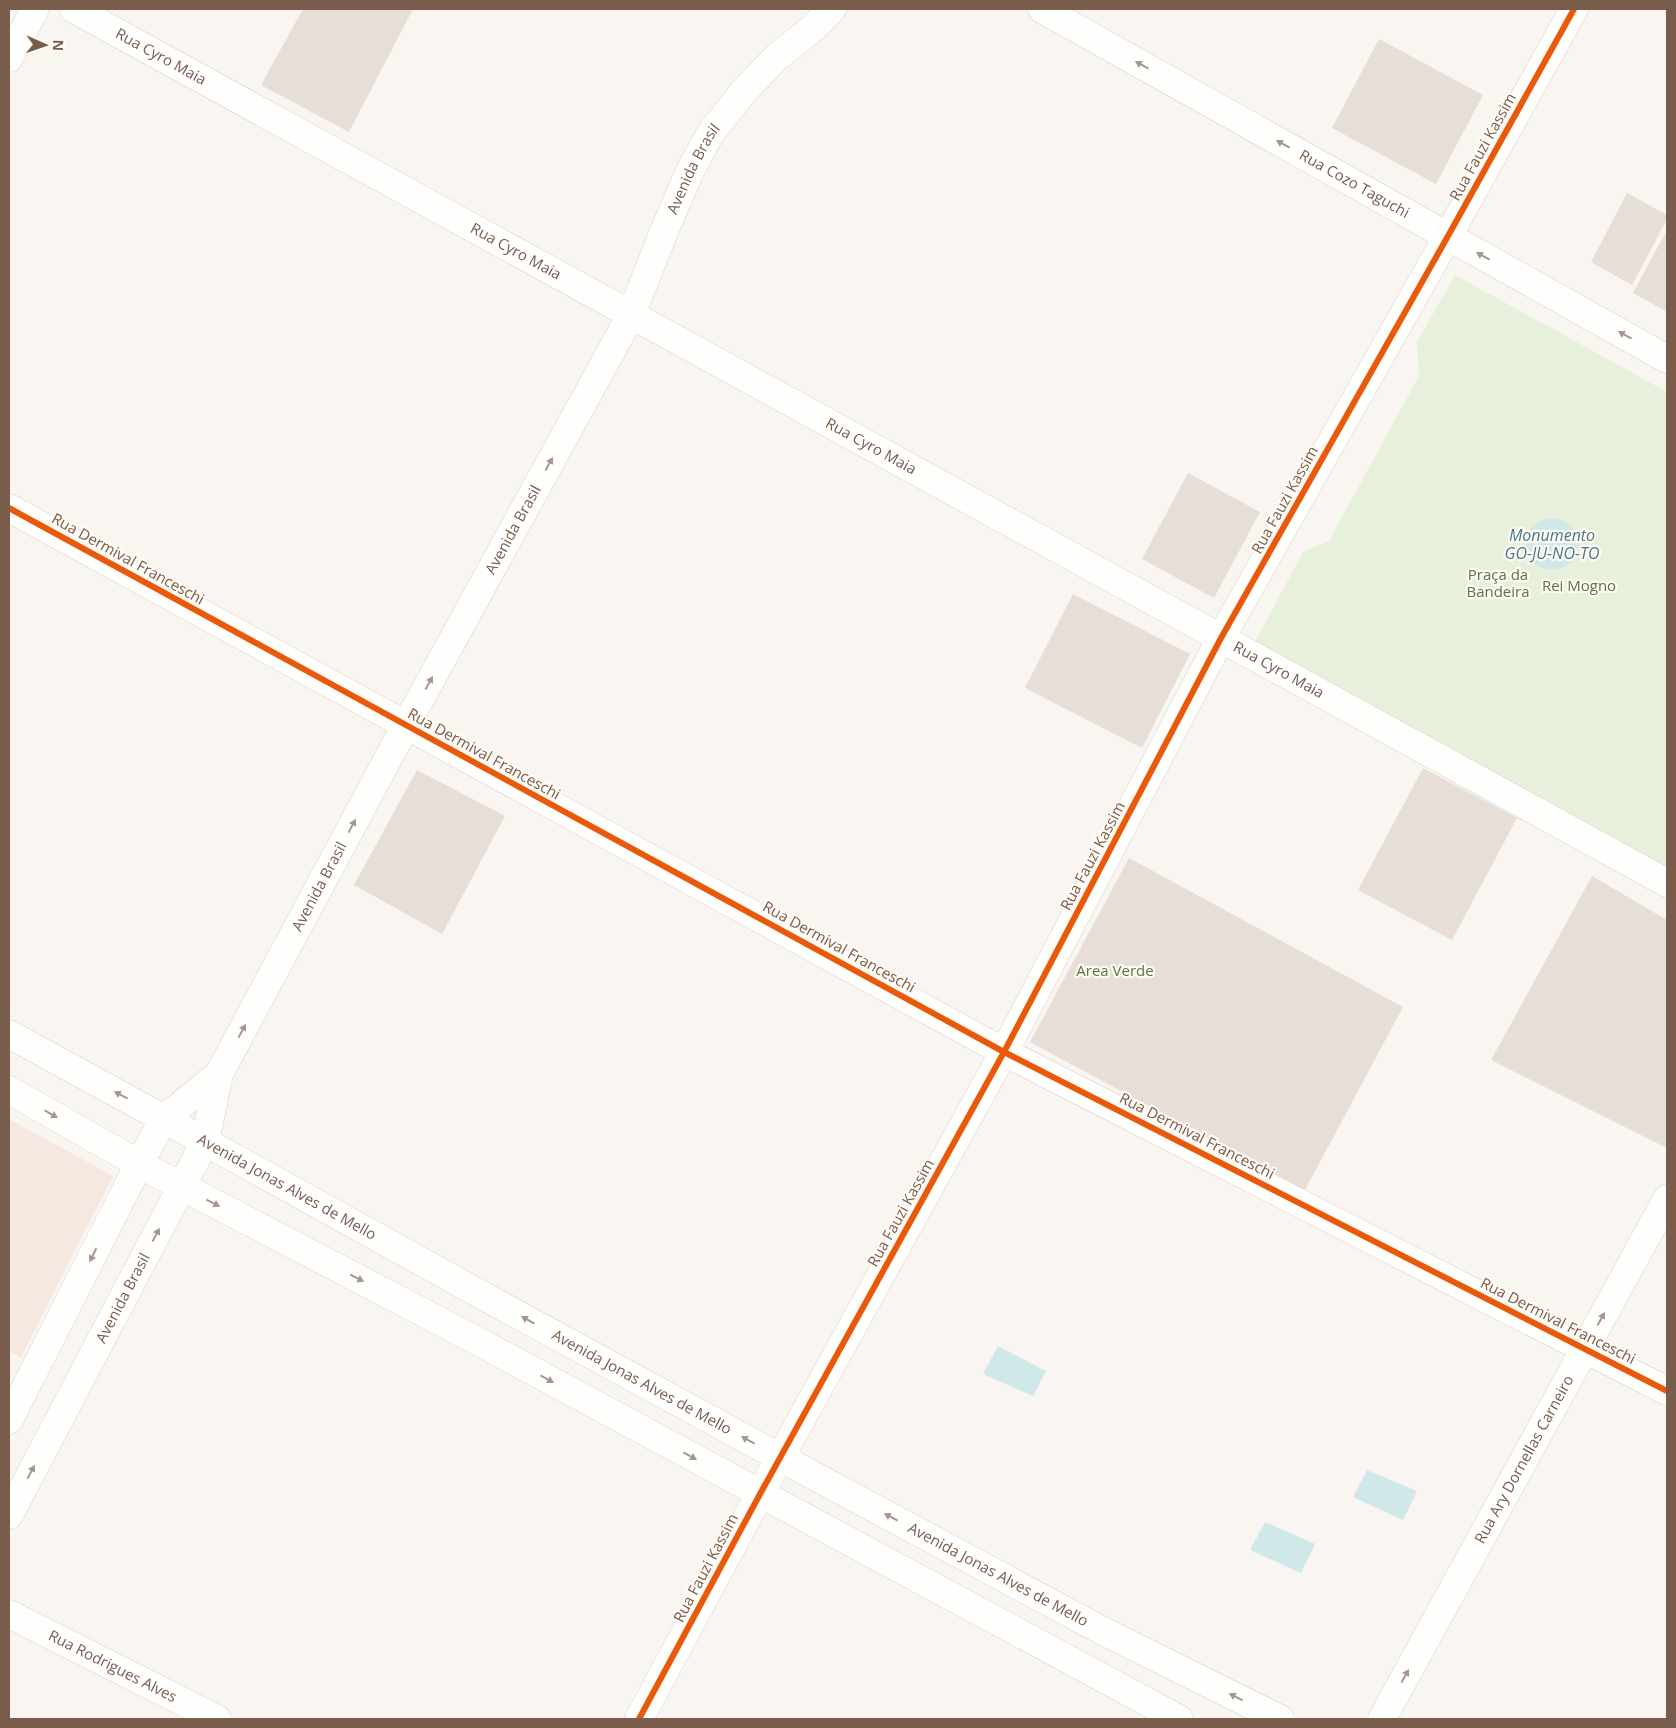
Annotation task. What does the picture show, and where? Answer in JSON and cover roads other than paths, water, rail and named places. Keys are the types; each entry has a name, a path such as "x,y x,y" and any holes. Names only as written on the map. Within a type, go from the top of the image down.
{"street":[{"path":"9,58 35,9"},
{"name":"Rua Cyro Maia","path":"74,9 1667,883"},
{"name":"Avenida Brasil","path":"9,1515 206,1142 219,1074 406,725 630,315 664,229 691,169 710,134 744,91 771,62 813,28 832,9"},
{"name":"Rua Cozo Taguchi","path":"1042,9 1667,359"},
{"name":"Rua Fauzi Kassim","path":"640,1719 760,1494 1004,1052 1221,638 1574,9"},
{"name":"Rua Dermival Franceschi","path":"9,508 1004,1052 1667,1392"},
{"name":"Avenida Jonas Alves de Mello","path":"9,1034 781,1458 1101,1630 1280,1719"},
{"name":"Avenida Brasil","path":"9,1420 139,1164 164,1119 219,1074"},
{"path":"9,1090 139,1164 470,1337 1178,1719"},
{"name":"Rua Ary Dornellas Carneiro","path":"1382,1719 1667,1199"},
{"name":"Rua Rodrigues Alves","path":"9,1614 217,1719"}],"water":[{"name":"Monumento GO-JU-NO-TO","path":"1552,518 1562,520 1570,526 1576,534 1578,544 1576,554 1570,562 1562,568 1552,570 1542,568 1534,562 1528,554 1526,544 1528,534 1534,526 1542,520"},
{"path":"998,1346 1046,1371 1033,1396 983,1374"},
{"path":"1367,1470 1417,1491 1403,1520 1353,1497"},
{"path":"1265,1522 1315,1544 1301,1573 1250,1550"}],"park label":[{"name":"Praça da Bandeira","path":"1498,584"},
{"name":"Rei Mogno","path":"1579,586"},
{"name":"Area Verde","path":"1115,971"}]}
